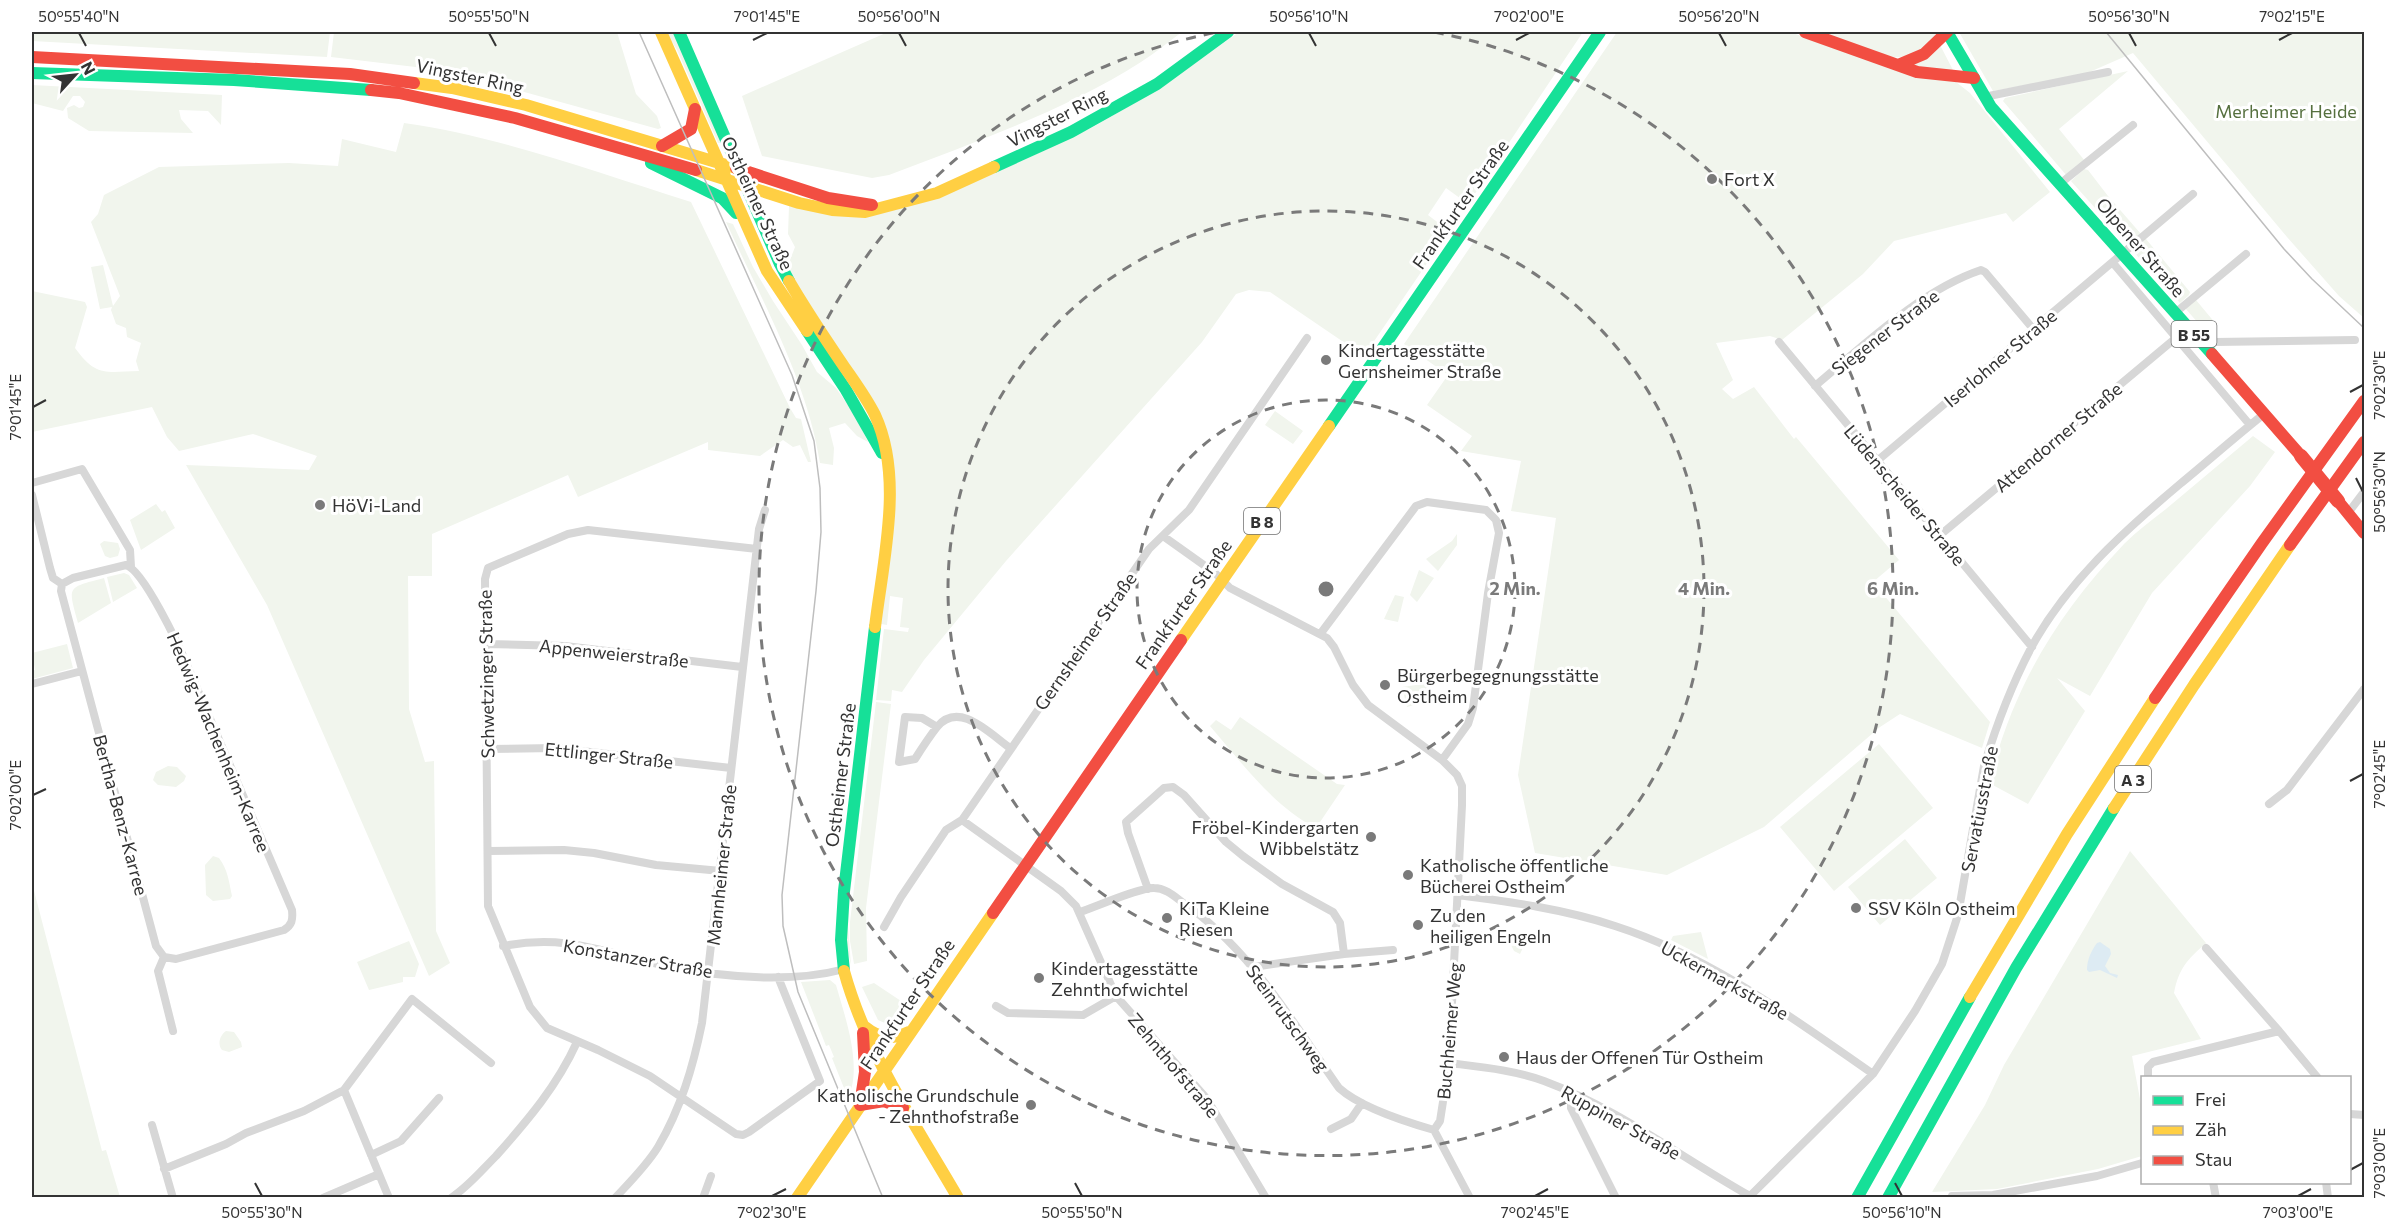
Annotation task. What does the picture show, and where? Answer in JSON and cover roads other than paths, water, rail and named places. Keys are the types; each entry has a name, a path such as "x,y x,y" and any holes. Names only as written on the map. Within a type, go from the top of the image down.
{"main road":[{"name":"Ostheimer Straße","path":"661,32 767,271 872,422"},
{"name":"Ostheimer Straße","path":"679,32 790,284 872,422 890,476 886,551 840,929 844,969 862,1024 883,1071 958,1197"},
{"name":"Vingster Ring","path":"32,73 256,81 399,93 515,118 746,188 832,210 865,212 937,192 1071,132 1157,84 1228,32"},
{"name":"Frankfurter Straße","path":"797,1197 1600,32"},
{"path":"1805,32 1917,72 1974,78"},
{"path":"1898,65 1924,54 1947,32"},
{"name":"Olpener Straße","path":"1947,32 1984,97 2061,183 2118,259 2175,313 2206,347 2301,456 2364,533"},
{"name":"Vingster Ring","path":"32,57 339,73 452,88 525,105 719,162 828,198 888,206"},
{"path":"663,146 691,129 694,107"},
{"path":"629,151 722,198 744,223"},
{"name":"A 3","path":"1857,1197 2008,931 2099,784 2265,535 2364,401"},
{"name":"A 3","path":"1888,1197 2034,937 2120,798 2229,634 2364,442"},
{"path":"862,1024 873,1034 885,1040 897,1038 909,1032"},
{"name":"B 8","path":"860,1106 865,1072 862,1024"},
{"path":"860,1106 884,1101 904,1108"}],"street":[{"path":"1984,97 2108,72"},
{"path":"2061,183 2133,125"},
{"name":"Iserlohner Straße","path":"1877,461 2193,194"},
{"path":"2175,313 2246,254"},
{"name":"Olpener Straße","path":"2118,259 2177,337 2250,425"},
{"name":"Siegener Straße","path":"1815,386 1882,331 1922,302 1942,289 1981,270 1986,272 2034,330"},
{"name":"Attendorner Straße","path":"1939,536 2177,337"},
{"name":"Gernsheimer Straße","path":"884,927 946,830 962,820 1149,549 1189,510 1307,338"},
{"path":"2206,347 2214,342 2355,340"},
{"name":"Lüdenscheider Straße","path":"1779,342 2032,646"},
{"name":"Servatiusstraße","path":"1749,1197 1873,1074 1916,1011 1942,964 1958,915 1984,766 2006,704 2032,646 2057,608 2106,549 2264,414"},
{"name":"Hedwig-Wachenheim-Karree","path":"32,483 82,469 130,550 131,567 135,570 175,638 292,910 293,919 284,930 176,959 164,957"},
{"path":"2348,513 2364,492"},
{"path":"32,495 53,578 62,584 73,578 126,565 131,567"},
{"path":"1321,633 1416,506 1428,502 1486,510 1496,520 1499,533 1473,708 1468,724 1442,760"},
{"name":"Mannheimer Straße","path":"615,1197 657,1149 682,1097 702,1023 721,871 742,667 759,530 765,510"},
{"name":"Schwetzinger Straße","path":"757,549 588,530 568,534 488,568 485,579 488,906 530,1007 538,1020 547,1028 625,1063 682,1097 730,1131 743,1135 819,1081 778,977"},
{"path":"1162,536 1222,580"},
{"name":"Buchheimer Weg","path":"1222,580 1230,588 1321,633 1334,647 1353,685 1368,705 1442,760 1457,775 1462,786 1449,1063 1440,1121 1434,1130"},
{"name":"Bertha-Benz-Karree","path":"62,584 62,598 156,946 164,957 158,971 174,1031"},
{"name":"Appenweierstraße","path":"486,644 565,646 742,667"},
{"path":"32,684 82,671"},
{"path":"2269,804 2287,790 2364,689"},
{"path":"937,727 922,718 905,717 899,762 915,759 937,727 954,716 966,717 1010,748"},
{"name":"Ettlinger Straße","path":"486,749 555,747 731,768"},
{"path":"1080,912 1148,889 1126,822 1133,813 1164,788 1173,787 1178,789 1209,824 1243,856 1282,884 1333,912 1340,923 1344,954"},
{"path":"962,820 1025,866"},
{"path":"488,851 584,852 656,865 721,871"},
{"name":"Zehnthofstraße","path":"1025,866 1063,893 1080,912 1116,996 1207,1099 1266,1197"},
{"name":"Steinrutschweg","path":"1148,889 1164,890 1186,905 1215,928 1253,967 1339,1088 1350,1098 1415,1125 1434,1130"},
{"name":"Uckermarkstraße","path":"1458,895 1518,902 1590,918 1656,942 1713,969 1771,1002 1873,1074"},
{"name":"Konstanzer Straße","path":"504,946 544,942 584,945 665,965 709,972 778,977 844,969"},
{"path":"2206,948 2317,1076"},
{"path":"1253,967 1344,954 1393,950"},
{"name":"Zehnthofstraße","path":"996,1006 1008,1013 1083,1015 1116,996"},
{"path":"164,1169 226,1144 246,1133 304,1111 344,1090 412,999 491,1063"},
{"path":"2148,1076 2148,1067 2153,1062 2279,1031"},
{"path":"451,1197 465,1188 527,1122 547,1097 577,1042"},
{"name":"Ruppiner Straße","path":"1449,1063 1521,1074 1571,1093 1614,1115 1749,1197"},
{"path":"344,1090 389,1197"},
{"path":"1571,1093 1571,1108 1616,1197"},
{"path":"371,1155 400,1141 439,1098"},
{"path":"1331,1129 1351,1119 1362,1103"},
{"path":"2351,1113 2364,1115"},
{"path":"152,1125 172,1197"},
{"path":"1434,1130 1470,1197"},
{"path":"1952,1196 1993,1196 2097,1176 2141,1163"},
{"path":"323,1197 380,1174"},
{"path":"703,1197 711,1176"}],"tram line":[{"path":"639,32 792,375 814,441 820,488 821,532 782,895 783,926 798,992 883,1198"},
{"path":"2106,32 2284,249 2364,328"}],"place":[{"name":"Fort X","path":"1712,179"},
{"name":"Kindertagesstätte Gernsheimer Straße","path":"1326,360"},
{"name":"HöVi-Land","path":"320,505"},
{"name":"Bürgerbegegnungsstätte Ostheim","path":"1385,685"},
{"name":"Fröbel-Kindergarten Wibbelstätz","path":"1371,837"},
{"name":"Katholische öffentliche Bücherei Ostheim","path":"1408,875"},
{"name":"SSV Köln Ostheim","path":"1856,908"},
{"name":"KiTa Kleine Riesen","path":"1167,918"},
{"name":"Zu den heiligen Engeln","path":"1418,925"},
{"name":"Kindertagesstätte Zehnthofwichtel","path":"1039,978"},
{"name":"Haus der Offenen Tür Ostheim","path":"1504,1057"},
{"name":"Katholische Grundschule - Zehnthofstraße","path":"1031,1105"}],"park label":[{"name":"Merheimer Heide","path":"2286,111"}]}
